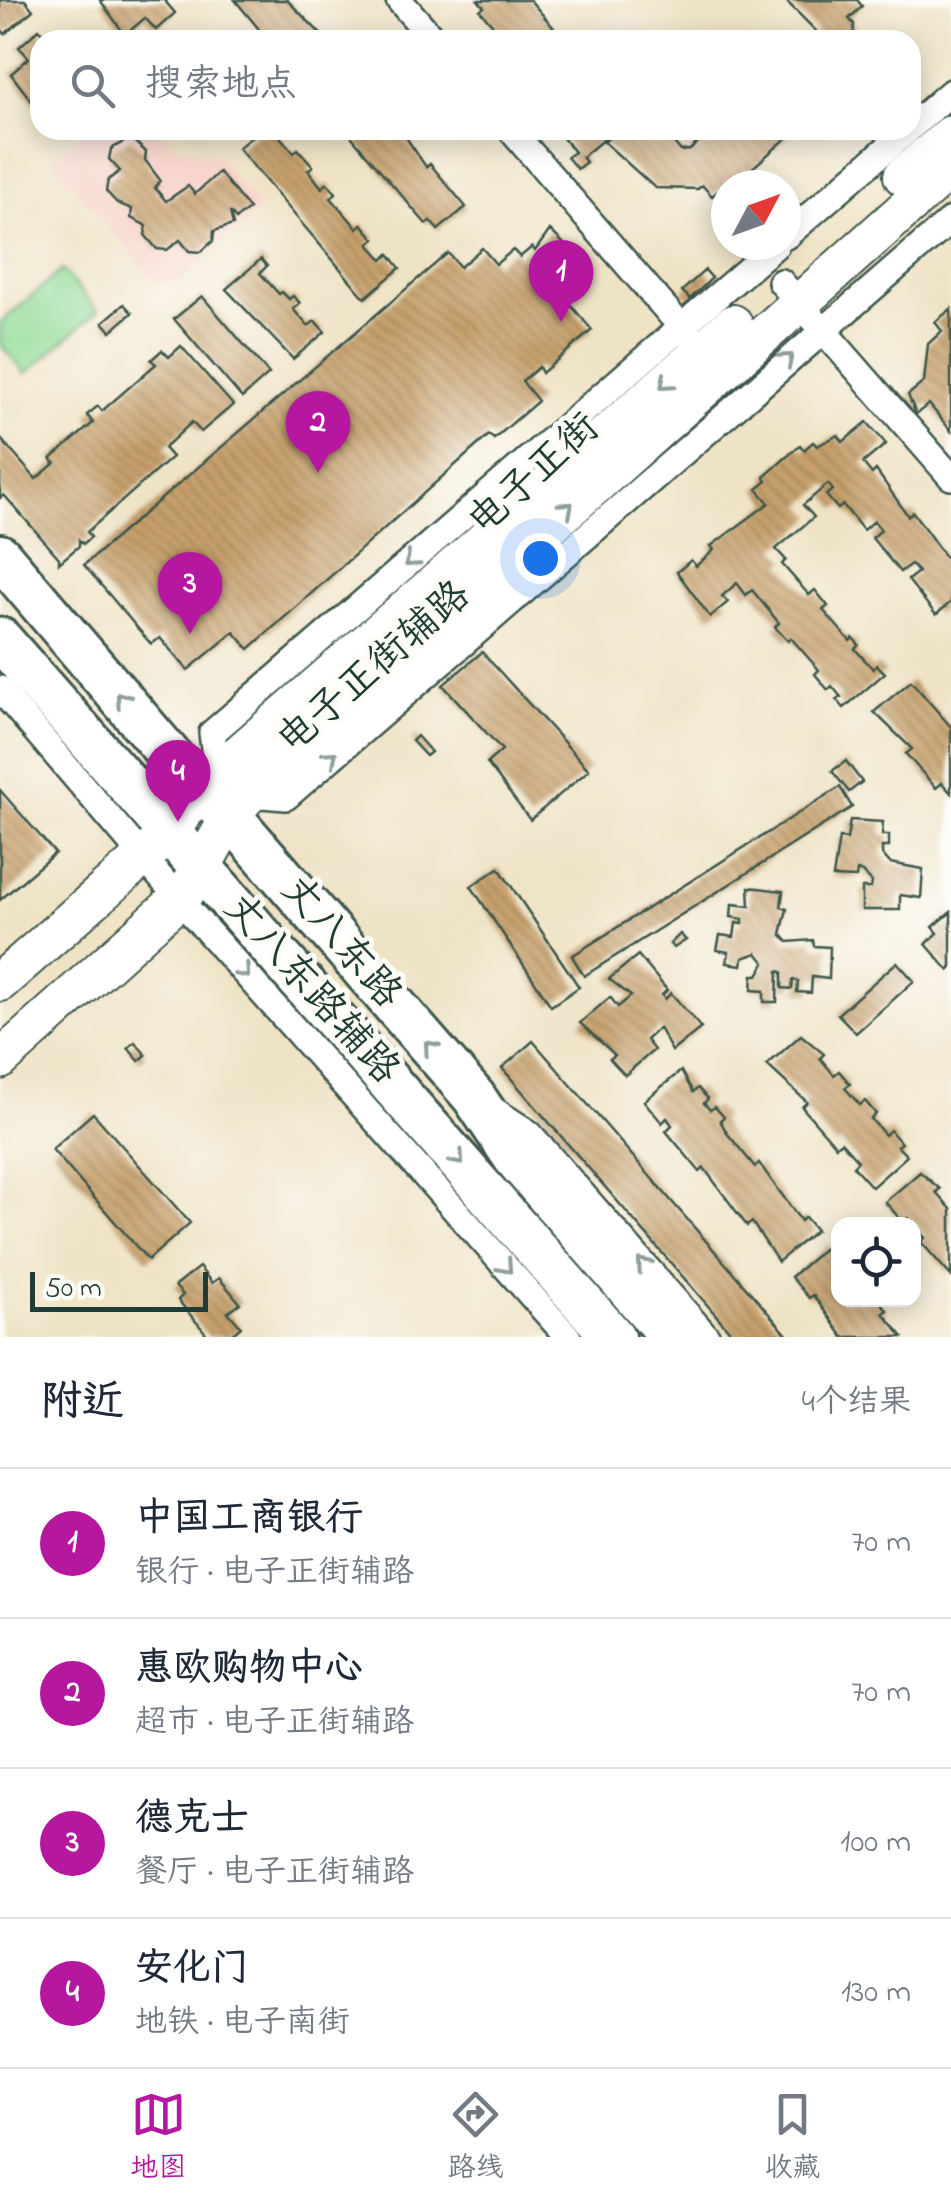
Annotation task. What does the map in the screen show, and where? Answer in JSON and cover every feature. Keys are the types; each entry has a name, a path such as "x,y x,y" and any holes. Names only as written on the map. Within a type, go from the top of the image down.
{"main road":[{"name":"电子正街","path":"224,793 794,289 951,135"},
{"name":"电子正街","path":"191,884 224,793 692,339 794,289 951,168"},
{"name":"丈八东路","path":"0,556 224,793 474,1097 516,1158 670,1337"},
{"name":"丈八东路","path":"0,640 156,845 614,1337"},
{"path":"0,982 156,845 224,793"},
{"path":"0,1060 191,884"}],"street":[{"path":"399,0 425,30"},
{"path":"921,118 951,92"},
{"path":"520,140 692,339"},
{"path":"801,223 896,140"},
{"path":"951,220 794,289 951,477"},
{"path":"0,690 156,845"},
{"name":"丈八东路辅路","path":"191,884 568,1337"},
{"path":"474,1097 528,1133 707,1337"}],"shaded area":[{"path":"74,140 168,140 217,157 260,209 178,282 156,282 50,160"}],"green space":[{"path":"62,270 98,311 26,374 0,344 0,323"}],"building":[{"path":"0,0 25,0 33,10 5,34 0,28"},
{"path":"100,0 164,0 175,13 156,30 145,18 131,30 121,30"},
{"path":"235,0 287,0 317,30 260,30"},
{"path":"478,0 530,0 556,30 497,30 480,10 484,7"},
{"path":"785,0 857,0 862,6 849,19 854,30 815,30"},
{"path":"30,37 30,99 11,74 29,58 19,47"},
{"path":"133,140 146,152 145,160 160,180 155,188 166,201 188,186 195,194 219,172 249,209 236,219 230,212 233,225 214,231 213,241 201,252 189,251 180,240 167,250 157,249 145,235 147,226 131,218 132,209 117,203 106,191 108,180 120,171 109,159 111,149"},
{"path":"248,140 283,140 294,153 298,149 313,166 308,170 322,188 327,183 336,193 331,198 357,228 362,224 375,239 369,244 383,260 389,254 400,268 365,298 238,148"},
{"path":"355,140 408,140 426,167 430,164 466,207 438,230 430,221 426,224"},
{"path":"565,140 603,140 582,157 586,162 577,169 567,157 574,152"},
{"path":"672,140 681,151 690,150 700,140 785,140 750,170 711,170 711,195 702,185 698,189 655,188 604,142"},
{"path":"550,230 574,254 576,273 559,291 592,330 542,373 539,367 522,381 538,401 494,439 489,435 249,649 234,632 188,670 160,638 151,644 84,565 448,253 460,267 482,248 496,264 513,250 520,257 532,247 535,251"},
{"path":"261,259 267,266 260,273 279,294 282,292 289,299 293,296 300,303 293,309 308,326 315,321 325,332 293,359 226,289"},
{"path":"705,270 712,278 690,299 682,291"},
{"path":"202,296 269,374 242,398 174,319"},
{"path":"124,304 132,313 111,331 103,322"},
{"path":"951,309 951,431 929,404 916,414 908,395 924,382 928,344 942,331 935,322"},
{"path":"181,346 233,405 201,432 192,422 164,448 172,457 87,532 91,537 83,544 79,540 79,546 59,563 59,558 4,495 0,498 0,438 36,479 55,463 51,459 93,423 87,415 98,406 102,411 156,364 151,360 162,350 169,357"},
{"path":"867,422 886,444 863,463 872,474 876,470 908,516 913,512 945,557 951,556 951,602 936,615 908,580 918,572 911,564 900,572 872,538 881,530 874,521 863,530 843,505 838,509 826,495 833,490 828,484 803,505 814,517 776,549 786,560 782,564 809,595 815,590 828,606 823,610 850,641 853,638 859,645 855,649 873,669 877,665 885,673 844,708 832,686 828,690 815,674 819,670 791,638 788,641 775,627 779,623 752,590 746,595 737,583 722,596 728,602 710,617 677,572 691,560 696,566 714,550 711,546 769,503 757,489 767,481 764,477 800,445 804,450 813,442 817,446 838,435 843,442"},
{"path":"482,652 589,770 530,820 487,763 502,750 443,685"},
{"path":"911,681 951,727 951,793 942,783 936,788 906,754 912,749 874,712"},
{"path":"417,736 431,752 426,756 412,741"},
{"path":"846,761 862,782 849,792 832,771"},
{"path":"840,787 852,807 584,976 572,956"},
{"path":"0,790 55,853 0,900"},
{"path":"850,820 883,822 882,835 889,835 889,847 882,847 882,854 890,863 923,869 921,898 900,895 900,910 862,910 862,888 871,888 872,882 857,871 856,878 833,877 839,838 847,839"},
{"path":"499,868 579,987 551,1006 471,886"},
{"path":"749,887 783,891 781,907 787,909 781,934 788,942 813,940 814,946 830,947 829,979 812,977 811,993 797,992 798,981 793,980 792,989 782,988 782,972 778,971 777,1002 764,1002 764,991 752,990 753,975 758,975 765,963 757,953 743,958 742,965 727,963 729,952 717,950 720,935 734,937 736,923 743,924 743,919 731,917 732,904 750,906"},
{"path":"951,912 949,971 926,944 938,933 933,927"},
{"path":"680,934 686,940 674,948 670,944"},
{"path":"638,955 667,990 662,995 665,999 671,993 701,1028 672,1051 659,1028 646,1040 654,1050 625,1075 610,1059 615,1055 580,1023 610,997 618,1007 631,996 609,979"},
{"path":"897,962 914,981 856,1033 838,1014"},
{"path":"801,1035 824,1054 820,1058 834,1075 839,1071 850,1084 845,1088 860,1105 865,1101 876,1114 871,1119 885,1135 890,1130 901,1143 897,1146 907,1156 872,1187 853,1166 858,1161 841,1142 836,1146 802,1107 807,1102 767,1065"},
{"path":"533,1041 789,1337 735,1337 502,1068"},
{"path":"135,1042 146,1055 139,1061 128,1048"},
{"path":"681,1071 693,1092 698,1088 708,1099 704,1103 710,1110 715,1107 724,1117 720,1120 727,1133 755,1167 759,1163 801,1221 805,1217 816,1230 778,1262 752,1222 747,1226 704,1168 700,1172 666,1131 672,1125 667,1118 662,1123 644,1101"},
{"path":"93,1113 190,1223 148,1260 52,1149"},
{"path":"920,1172 940,1189 936,1192 951,1209 951,1276 921,1242 925,1238 921,1217 898,1217 885,1202"},
{"path":"828,1245 831,1307 884,1307 887,1310 883,1313 903,1337 843,1337 813,1295 809,1298 791,1277"},
{"path":"199,1267 212,1283 219,1278 240,1303 228,1312 241,1327 229,1337 209,1337 178,1300 183,1295 175,1286"}],"place":[{"name":"中国工商银行","path":"561,322"},
{"name":"惠欧购物中心","path":"318,473"},
{"name":"德克士","path":"190,634"},
{"name":"安化门","path":"178,822"}]}
